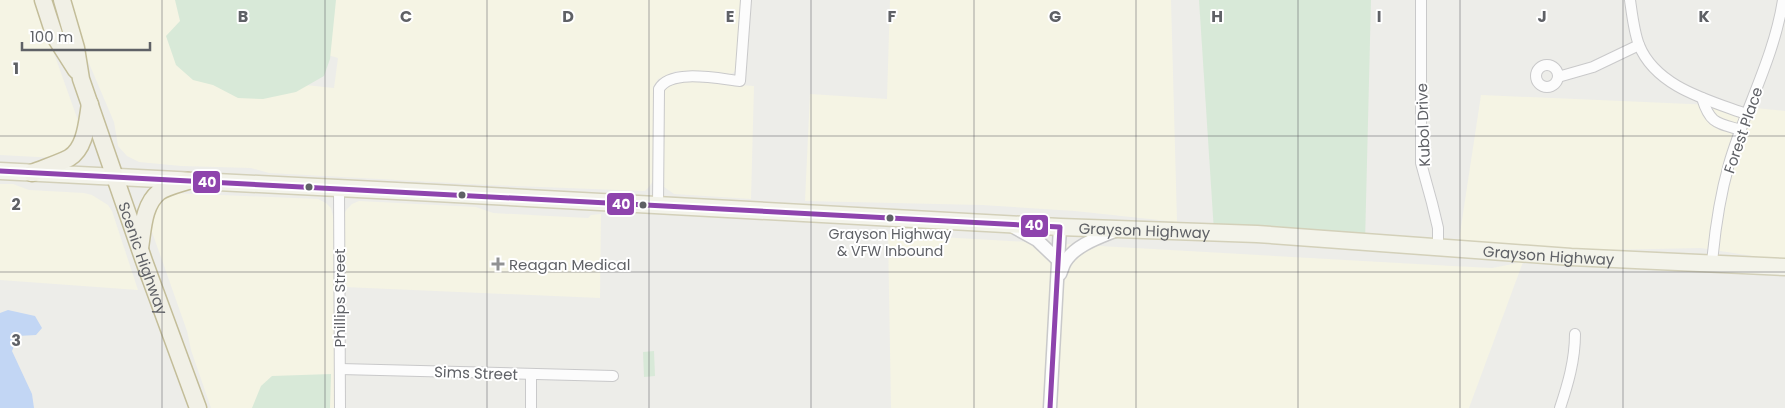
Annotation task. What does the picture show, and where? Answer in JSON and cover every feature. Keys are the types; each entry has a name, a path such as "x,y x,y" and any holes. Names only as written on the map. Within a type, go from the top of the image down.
{"highway":[{"name":"Scenic Highway","path":"42,0 55,37 81,79"},
{"name":"Scenic Highway","path":"62,0 76,48 81,79 140,250 198,408"},
{"path":"32,173 69,158 76,151 83,139 90,104"},
{"path":"140,250 145,218 151,201 159,192 188,181"}],"main road":[{"name":"Grayson Highway","path":"0,171 1117,230 1257,234 1571,257 1712,262 1785,267"}],"street":[{"path":"658,205 659,89 665,82 678,76 740,81 746,0"},
{"name":"Kubol Drive","path":"1422,0 1421,163 1438,228 1438,248"},
{"path":"1630,0 1639,45 1649,63 1662,76 1702,98 1746,114"},
{"name":"Forest Place","path":"1712,262 1720,199 1729,163 1768,60 1783,0"},
{"path":"1558,76 1593,66 1639,45"},
{"path":"1702,98 1708,115 1712,120 1741,130"},
{"name":"Phillips Street","path":"339,188 340,408"},
{"path":"1008,224 1037,240 1058,260"},
{"path":"1050,408 1060,227"},
{"path":"1056,286 1065,262 1073,253 1089,242 1117,230"},
{"path":"1560,408 1572,369 1575,334"},
{"name":"Sims Street","path":"340,369 613,376"},
{"path":"531,374 531,408"}],"shaded area":[{"path":"0,0 35,0 81,129 76,146 57,158 0,155"},
{"path":"67,0 177,0 198,74 334,88 338,58 321,53 328,0 741,0 737,69 733,73 676,71 658,79 653,87 653,181 645,191 269,173 251,168 181,166 139,162 127,156 118,146 114,122 88,61"},
{"path":"175,0 336,0 330,59 324,76 296,92 263,99 238,98 213,85 193,80 176,65 166,36 180,21"},
{"path":"890,0 1171,0 1177,222 1075,211 982,205 805,201 810,94 887,99"},
{"path":"1199,0 1371,0 1365,243 1214,232"},
{"path":"678,81 754,86 751,199 674,194 664,187 663,93 668,85"},
{"path":"1481,95 1736,106 1785,111 1785,261 1701,248 1457,253"},
{"path":"0,184 13,184 29,190 84,193 92,195 108,205 112,211 138,290 0,280"},
{"path":"172,193 318,199 331,208 334,220 335,408 211,408 191,350 187,331 151,229 153,206"},
{"path":"359,201 476,207 493,213 588,218 591,215 601,214 600,298 344,287 344,214 352,204"},
{"path":"888,234 1492,268 1523,262 1469,408 891,408"},
{"path":"654,351 655,376 644,377 643,352"},
{"path":"331,374 330,408 252,408 261,386 272,376"}],"water":[{"path":"8,310 35,316 42,328 36,335 18,336 12,351 32,394 34,408 0,408 0,313"}],"transit line":[{"name":"40","path":"0,171 1060,227 1050,408"}],"place":[{"name":"Grayson Highway & VFW Inbound","path":"890,218"},
{"name":"Reagan Medical","path":"498,264"}]}
